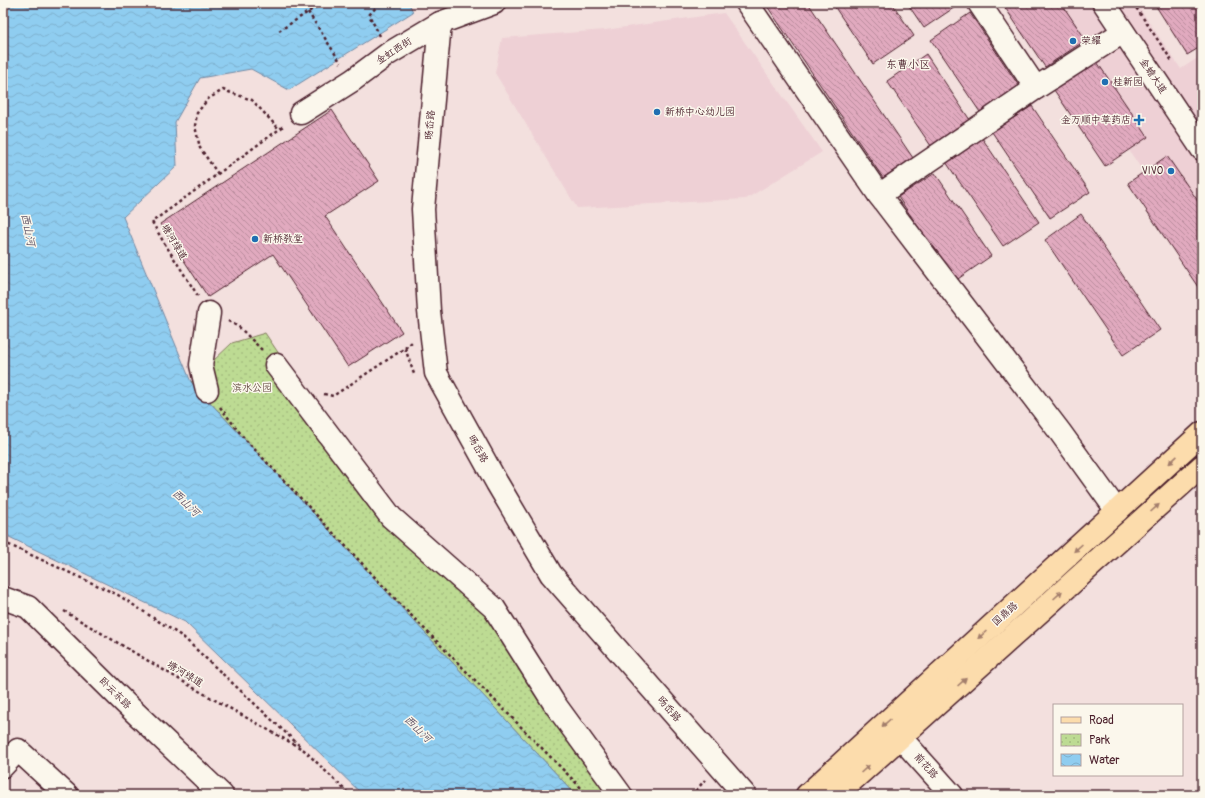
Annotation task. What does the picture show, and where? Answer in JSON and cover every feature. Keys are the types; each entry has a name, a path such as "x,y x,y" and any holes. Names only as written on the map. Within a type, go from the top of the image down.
{"main road":[{"name":"国鼎路","path":"807,795 1202,433"},
{"path":"836,795 1202,466"}],"street":[{"name":"金虹西街","path":"301,113 353,80 388,54 440,23 494,3"},
{"path":"747,3 879,195 1060,432 1117,511"},
{"path":"979,3 1036,88"},
{"name":"金蟾大道","path":"1104,3 1202,149"},
{"name":"旸岙路","path":"440,23 423,209 429,311 436,373 497,483 551,574 745,795"},
{"path":"879,195 1036,88 1123,32"},
{"path":"207,390 201,365 209,313"},
{"path":"276,365 391,517 494,608 554,703 621,795"},
{"name":"卧云东路","path":"3,598 28,607 125,703 222,795"},
{"name":"前花路","path":"900,737 952,795"},
{"path":"3,766 18,750 66,795"}],"path":[{"path":"279,31 322,3"},
{"path":"380,3 369,15 388,54"},
{"path":"1133,3 1172,61"},
{"path":"308,12 353,80"},
{"path":"218,174 200,148 195,126 197,113 208,99 224,90 252,100 279,129"},
{"name":"塘河绿道","path":"209,313 152,222 301,113"},
{"path":"209,313 239,327 276,365"},
{"path":"207,390 244,438 402,606 588,795"},
{"path":"3,542 118,595 183,637 304,750"},
{"name":"塘河绿道","path":"62,610 199,691 304,750 350,795"}],"shaded area":[{"path":"1031,3 1136,3 1181,69 1202,55 1202,260"},
{"name":"新桥中心幼儿园","path":"724,13 822,152 746,199 577,208 495,73 502,38 605,30"}],"green space":[{"name":"滨水公园","path":"265,333 336,439 391,530 502,615 622,795 576,795 191,382 232,343"}],"water":[{"name":"西山河","path":"3,3 409,3 413,12 289,90 251,69 200,78 175,122 177,166 123,217 191,382 576,795 363,795 185,622 3,534"}],"building":[{"path":"765,3 808,3 913,158 883,178"},
{"path":"832,3 892,3 914,36 873,64"},
{"path":"907,3 961,3 924,28"},
{"path":"1002,3 1061,3 1086,40 1045,67"},
{"path":"1154,3 1199,3 1202,8 1202,46 1187,55"},
{"path":"970,13 1021,89 982,115 931,40"},
{"path":"926,54 970,120 931,146 887,81"},
{"path":"1095,59 1148,137 1105,166 1052,87"},
{"path":"1032,106 1090,192 1050,218 992,132"},
{"name":"新桥教堂","path":"332,110 379,181 325,216 402,332 348,367 273,254 208,297 160,224"},
{"path":"982,138 1039,222 1003,246 946,162"},
{"path":"1167,156 1202,207 1202,293 1128,183"},
{"path":"935,173 991,256 955,281 898,197"},
{"path":"1081,214 1160,330 1123,355 1045,240"}],"place":[{"name":"荣耀","path":"1073,41"},
{"name":"桂新园","path":"1105,82"},
{"name":"新桥中心幼儿园","path":"657,112"},
{"name":"金万顺中草药店","path":"1139,120"},
{"name":"VIVO","path":"1171,171"},
{"name":"新桥教堂","path":"255,239"}],"district":[{"name":"东曹小区","path":"908,64"}]}
